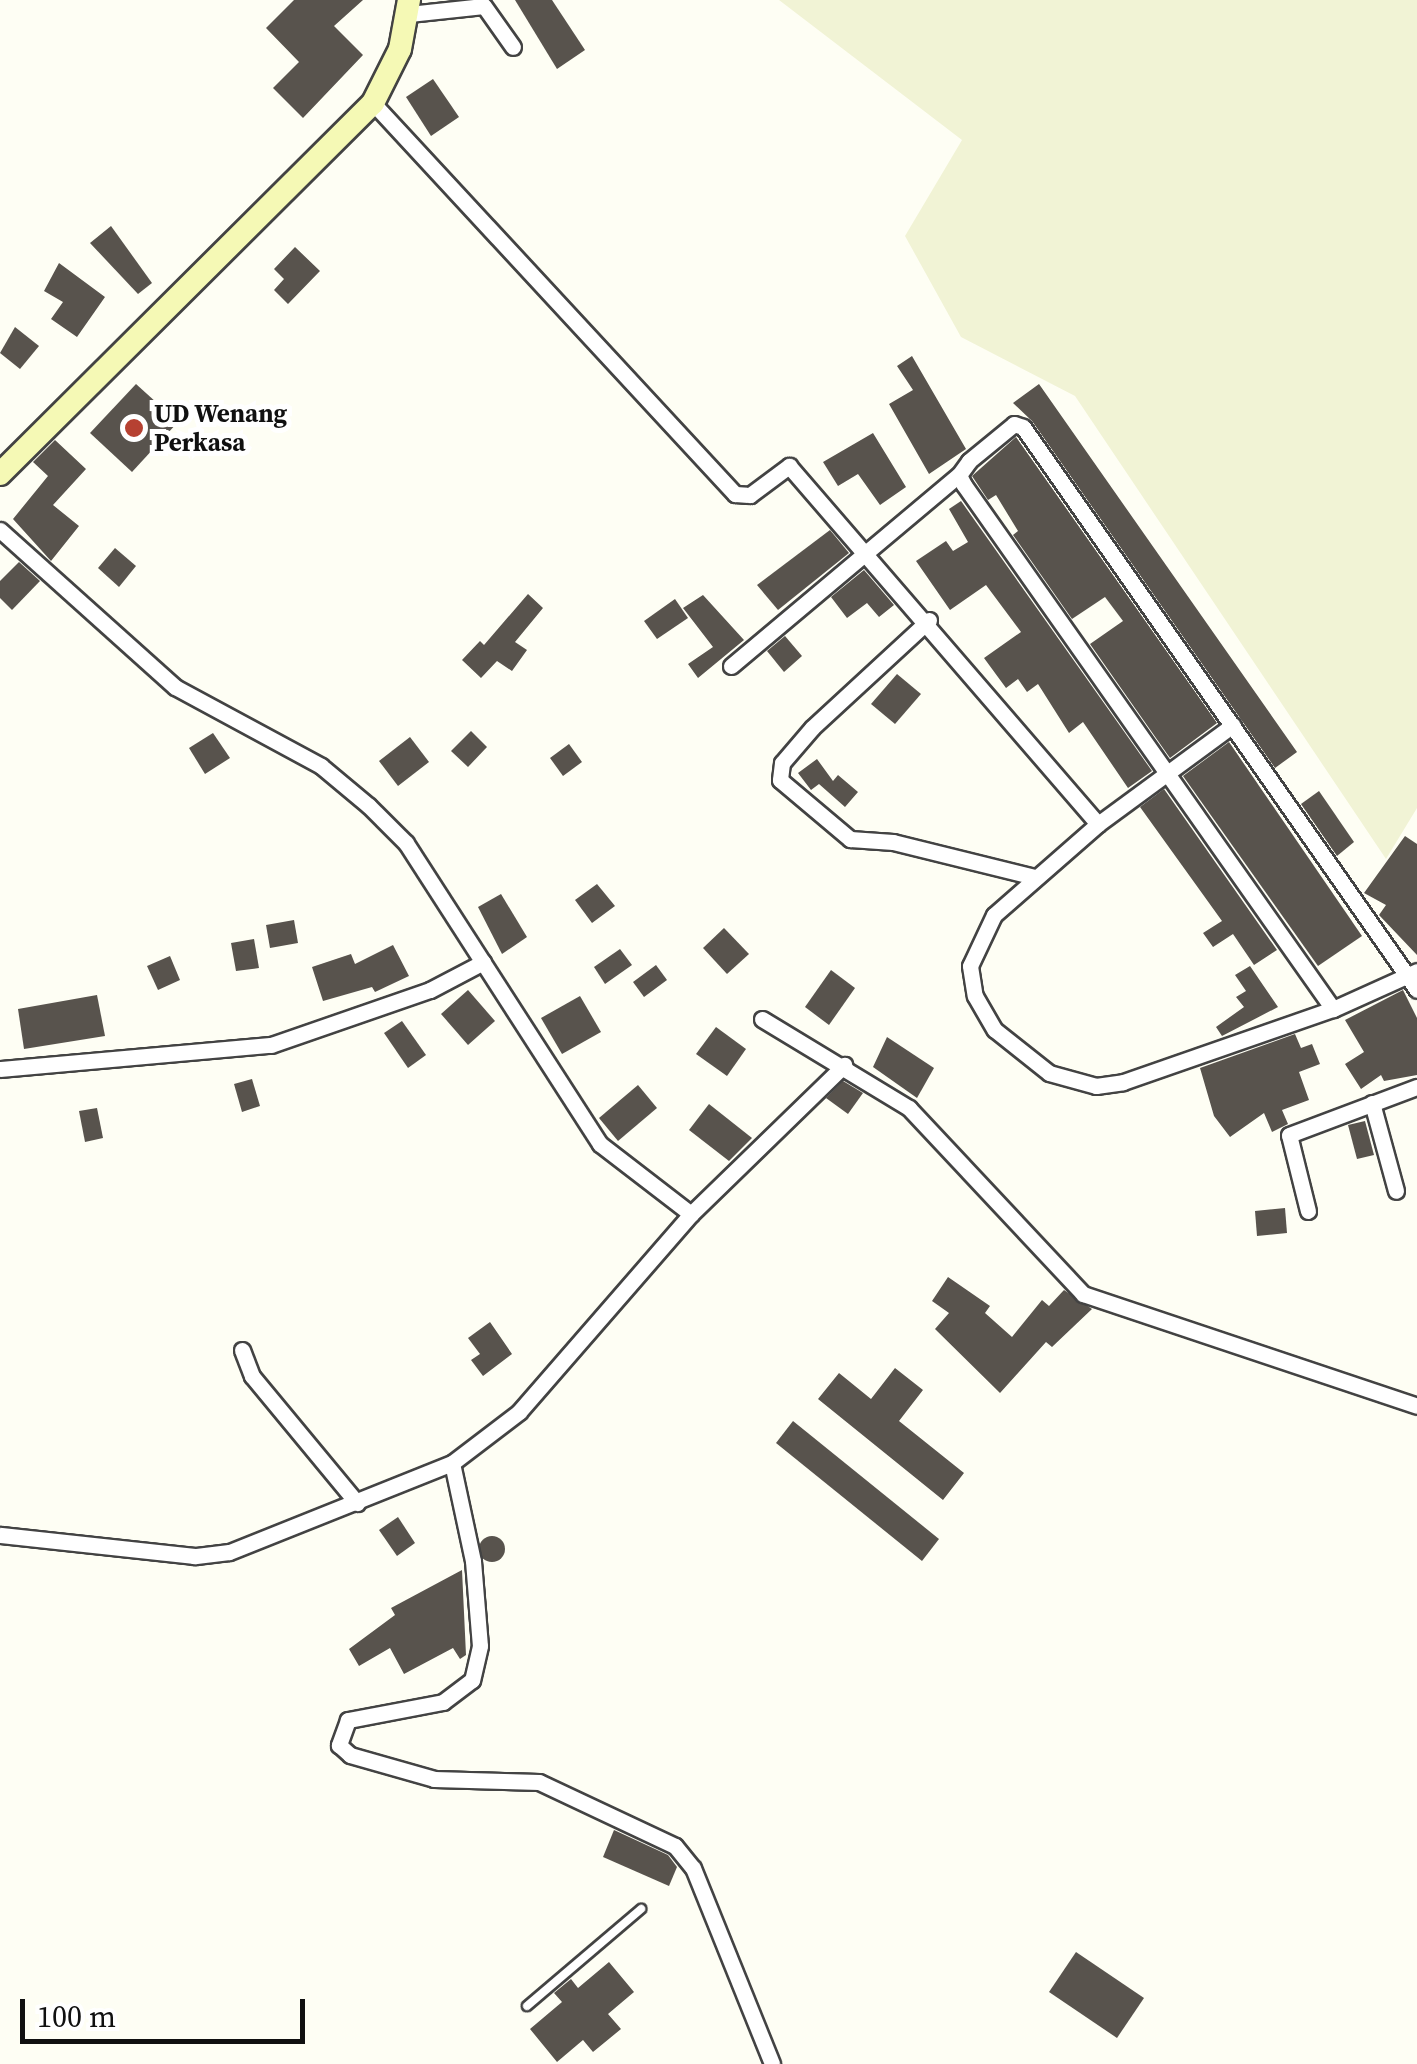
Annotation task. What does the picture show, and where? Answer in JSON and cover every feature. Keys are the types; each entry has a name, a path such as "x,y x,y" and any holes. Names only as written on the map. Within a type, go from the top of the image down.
{"main road":[{"path":"1,470 373,102 400,49 409,7"}],"street":[{"path":"409,7 484,6 514,47"},
{"path":"373,102 735,494 750,495 789,466 929,620 1098,824"},
{"path":"732,666 959,475 985,443 1014,424 1024,426 1414,980 1123,1082 1096,1086 1050,1072 995,1030 971,981 980,935 1034,877 1098,824 1232,725"},
{"path":"959,475 1333,1009"},
{"path":"0,530 175,687 320,766 370,806 406,843 600,1144 691,1214"},
{"path":"929,620 812,728 782,763 780,780 850,839 894,842 1034,877"},
{"path":"0,1069 270,1045 430,990 484,962"},
{"path":"762,1018 844,1065 921,1119 1084,1294 1417,1406"},
{"path":"0,1536 211,1555 357,1503 452,1462 520,1412 691,1214 844,1065"},
{"path":"1308,1210 1286,1140 1417,1087"},
{"path":"1372,1103 1396,1191"},
{"path":"242,1350 252,1376 357,1503"},
{"path":"452,1462 478,1612 480,1646 472,1680 444,1702 354,1717 343,1726 339,1745 350,1755 434,1779 538,1782 675,1846 694,1868 772,2064"}],"lane":[{"path":"527,2006 641,1909"}],"green space":[{"path":"779,0 1417,0 1417,808 1386,859 1075,396 961,337 905,236 962,140"}],"building":[{"path":"294,0 363,0 334,26 363,55 303,118 273,88 299,62 266,28"},
{"path":"515,0 552,0 585,50 557,69"},
{"path":"433,79 459,117 431,136 406,97"},
{"path":"111,226 152,283 138,294 90,243"},
{"path":"295,247 320,271 288,304 274,290 284,279 274,269"},
{"path":"59,263 105,297 77,337 51,319 63,302 44,291"},
{"path":"15,327 39,346 20,369 0,353"},
{"path":"912,356 966,449 929,474 889,404 913,390 897,366"},
{"name":"UD Wenang Perkasa","path":"136,384 178,422 132,472 90,433"},
{"path":"1039,384 1297,752 1275,768 1032,421 1013,403"},
{"path":"873,433 906,487 880,505 858,474 838,486 823,462"},
{"path":"1016,437 1217,723 1170,758 1090,644 1123,621 1105,597 1072,619 1013,535 1018,531 996,495 988,500 972,476"},
{"path":"55,440 86,469 53,505 79,526 51,561 13,519 48,476 33,462"},
{"path":"961,501 1152,771 1128,788 1083,722 1069,733 1038,684 1027,692 1018,679 1006,688 984,658 1021,632 986,585 950,610 916,561 946,541 953,551 968,542 949,509"},
{"path":"830,530 849,553 778,610 757,585"},
{"path":"115,548 136,566 119,587 98,568"},
{"path":"19,562 40,581 12,610 0,598 0,581"},
{"path":"864,570 894,605 879,617 867,603 847,618 831,597"},
{"path":"528,594 543,608 515,642 527,650 512,671 497,661 481,678 462,660 480,641 484,645"},
{"path":"703,595 744,640 698,678 688,664 713,647 683,608"},
{"path":"675,599 688,618 657,639 644,621"},
{"path":"785,636 802,656 784,672 767,651"},
{"path":"897,674 921,694 895,724 871,704"},
{"path":"471,731 487,747 468,767 451,751"},
{"path":"213,733 230,758 205,774 189,748"},
{"path":"410,737 429,762 398,786 379,761"},
{"path":"1229,742 1362,936 1318,966 1183,776"},
{"path":"569,744 582,762 563,776 550,758"},
{"path":"817,759 833,781 838,775 858,792 845,807 819,784 811,790 798,773"},
{"path":"1164,789 1277,950 1254,965 1233,934 1213,947 1203,933 1222,921 1140,807"},
{"path":"1319,791 1354,842 1337,856 1301,804"},
{"path":"1405,836 1417,844 1417,955 1379,915 1386,905 1364,893"},
{"path":"597,884 615,906 592,923 575,900"},
{"path":"501,894 527,937 502,954 478,907"},
{"path":"294,920 298,943 270,948 266,925"},
{"path":"724,928 749,954 727,974 703,948"},
{"path":"254,939 259,968 236,971 231,943"},
{"path":"393,945 409,976 375,992 372,987 323,1001 312,967 351,954 355,964"},
{"path":"620,949 632,965 605,984 594,967"},
{"path":"170,956 180,980 158,990 147,966"},
{"path":"656,965 667,980 644,997 633,982"},
{"path":"1250,966 1278,1007 1222,1036 1216,1027 1244,1007 1236,997 1246,991 1235,975"},
{"path":"831,970 855,988 829,1025 805,1007"},
{"path":"468,990 495,1021 468,1045 441,1014"},
{"path":"1403,990 1417,1018 1417,1075 1384,1081 1381,1075 1361,1089 1345,1064 1364,1052 1345,1020"},
{"path":"97,995 105,1036 24,1049 18,1009"},
{"path":"580,996 601,1032 562,1054 541,1018"},
{"path":"402,1021 426,1055 408,1068 384,1033"},
{"path":"716,1027 746,1049 727,1076 696,1054"},
{"path":"1295,1034 1301,1048 1312,1044 1320,1064 1299,1072 1309,1100 1282,1110 1288,1124 1272,1132 1264,1113 1230,1137 1214,1116 1200,1068"},
{"path":"887,1037 934,1068 917,1098 873,1067"},
{"path":"252,1079 260,1106 242,1112 234,1084"},
{"path":"843,1081 863,1093 848,1114 826,1098"},
{"path":"638,1085 657,1108 618,1141 599,1118"},
{"path":"709,1104 752,1138 729,1161 689,1130"},
{"path":"97,1108 103,1138 85,1142 79,1111"},
{"path":"1365,1121 1374,1155 1357,1159 1348,1125"},
{"path":"1285,1208 1287,1233 1257,1236 1255,1211"},
{"path":"948,1277 990,1306 985,1313 1012,1337 1042,1300 1049,1306 1064,1290 1092,1309 1052,1347 1046,1342 1000,1393 935,1329 949,1313 932,1301"},
{"path":"490,1322 512,1354 483,1376 471,1360 480,1354 468,1338"},
{"path":"895,1368 923,1390 899,1421 964,1473 943,1500 818,1399 839,1373 871,1399"},
{"path":"793,1421 939,1539 922,1561 776,1443"},
{"path":"398,1517 415,1543 397,1556 379,1530"},
{"path":"492,1536 501,1540 505,1549 501,1558 492,1562 483,1558 479,1549 483,1540"},
{"path":"462,1570 466,1655 460,1659 453,1648 404,1674 390,1648 359,1666 349,1649 395,1615 391,1608"},
{"path":"614,1830 668,1855 677,1867 669,1886 603,1857"},
{"path":"1076,1952 1144,1998 1117,2038 1049,1992"},
{"path":"609,1962 634,1992 608,2014 621,2029 593,2052 583,2040 557,2062 530,2029 562,2002 554,1993 571,1979 578,1988"}],"place":[{"name":"UD Wenang Perkasa","path":"134,428"}]}
